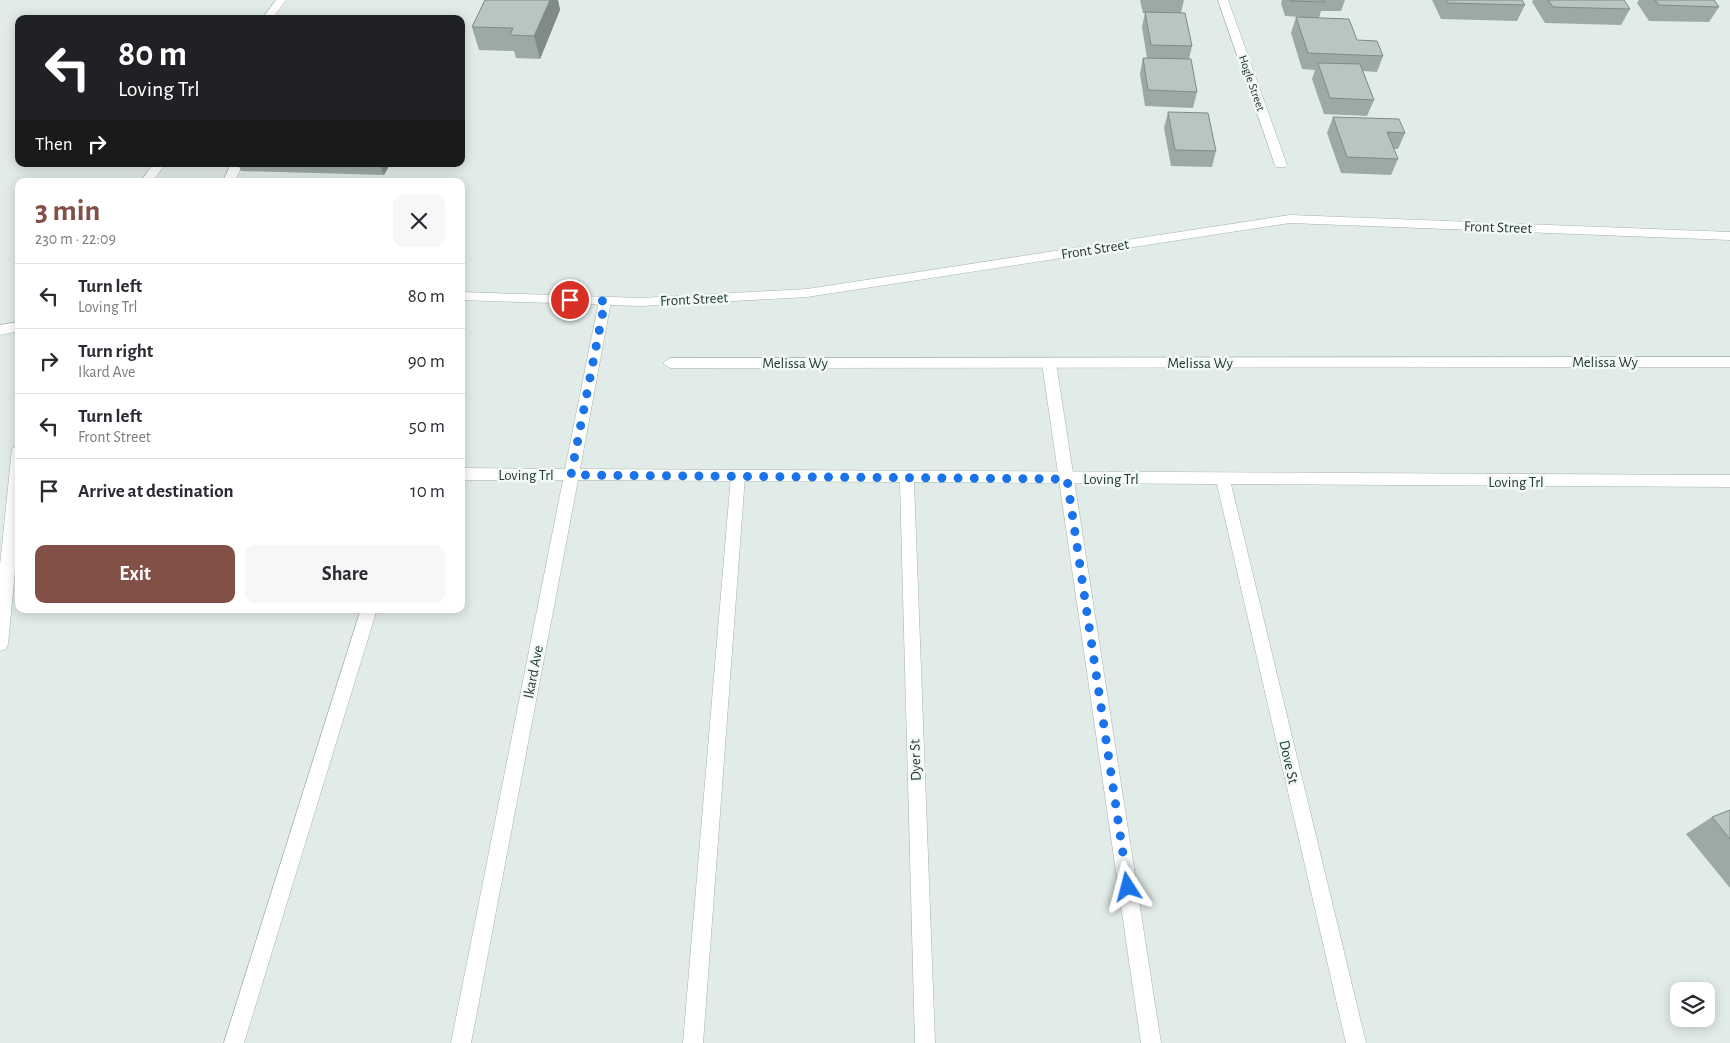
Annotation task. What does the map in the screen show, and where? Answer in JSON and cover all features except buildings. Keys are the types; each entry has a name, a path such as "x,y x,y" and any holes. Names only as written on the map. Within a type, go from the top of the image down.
{"street":[{"path":"270,15 281,0"},
{"name":"Hogle Street","path":"1222,0 1281,165"},
{"path":"149,178 157,167"},
{"name":"Front Street","path":"465,296 641,302 807,293 1290,219 1730,236"},
{"name":"Ikard Ave","path":"461,1043 605,301"},
{"path":"0,330 15,327"},
{"name":"Melissa Wy","path":"670,363 1730,362"},
{"path":"1049,363 1152,1043"},
{"name":"Loving Trl","path":"465,474 1730,482"},
{"path":"693,1043 738,476"},
{"name":"Dyer St","path":"907,478 925,1043"},
{"name":"Dove St","path":"1222,480 1356,1043"},
{"path":"0,644 15,491"},
{"path":"234,1043 368,613"}],"route":[{"path":"570,300 605,301 571,475 1067,479 1128,887"}]}
